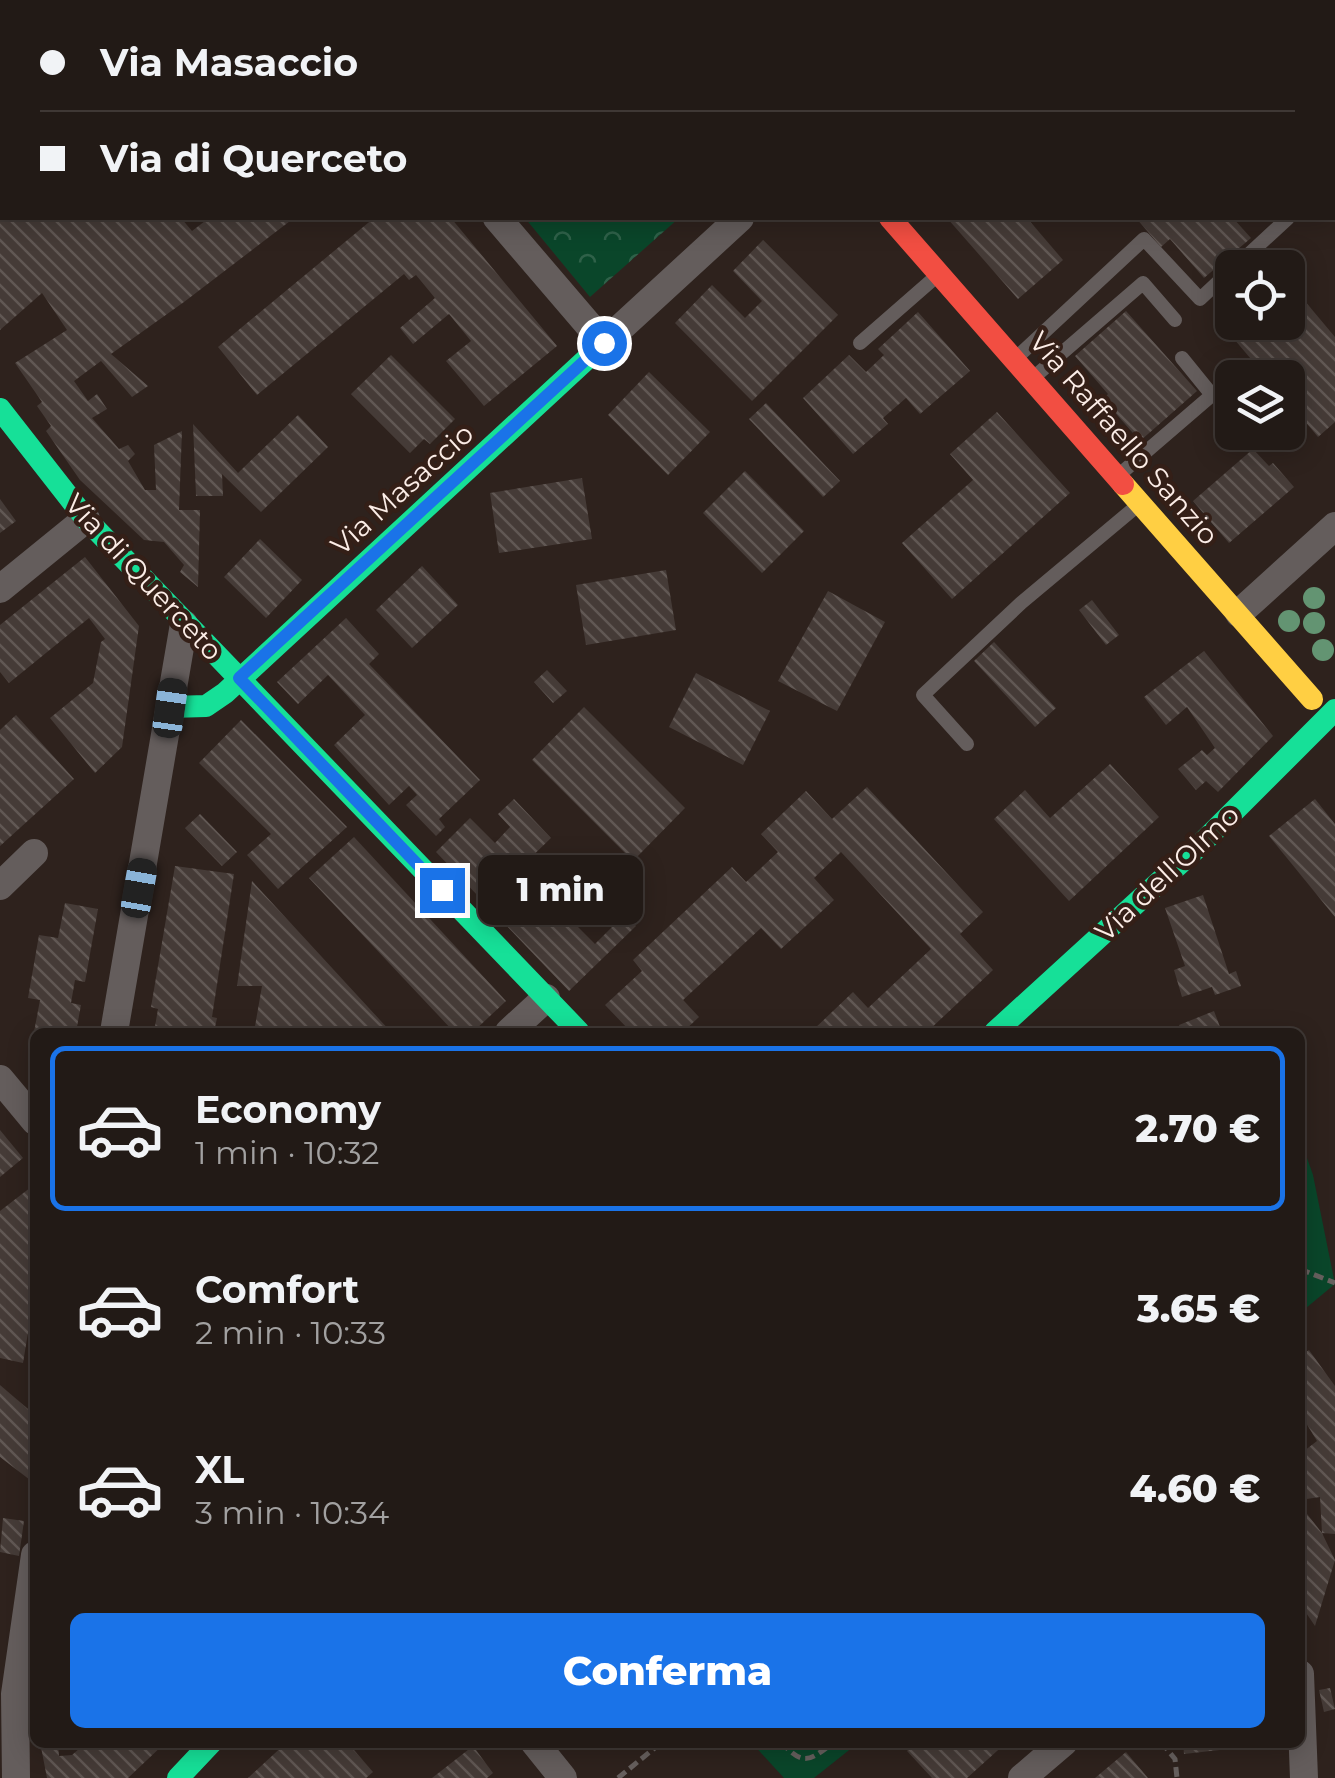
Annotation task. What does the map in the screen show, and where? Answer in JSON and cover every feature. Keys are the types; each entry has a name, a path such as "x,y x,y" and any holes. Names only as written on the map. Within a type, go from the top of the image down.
{"street":[{"path":"499,220 604,343 738,220"},
{"name":"Via Raffaello Sanzio","path":"897,220 1326,717"},
{"name":"Via Masaccio","path":"170,708 206,706 604,343"},
{"name":"Via di Querceto","path":"0,409 86,518 184,624 576,1028"},
{"path":"0,589 86,518"},
{"path":"1238,614 1335,526"},
{"path":"115,1028 184,624"},
{"name":"Via dell'Olmo","path":"999,1028 1201,844 1326,717"},
{"path":"0,886 34,853"},
{"path":"513,1028 546,998"},
{"path":"0,1079 30,1116"},
{"path":"16,1778 15,1694 30,1590"},
{"path":"178,1778 206,1748"},
{"path":"539,1748 564,1778"},
{"path":"1022,1778 1057,1748"},
{"path":"1303,1748 1304,1778"}],"lane":[{"path":"1253,250 1286,220"},
{"path":"1015,359 1144,239 1200,299 1215,285"},
{"path":"860,343 940,273"},
{"path":"1032,379 1143,283 1175,320"},
{"path":"1119,475 1212,394 1182,358"},
{"path":"966,744 923,695 1021,603 1141,502"}],"path":[{"path":"1305,1271 1335,1283"},
{"path":"618,1778 655,1748"},
{"path":"788,1748 802,1760 809,1760 826,1748"},
{"path":"1167,1748 1175,1759 1178,1778"}],"green space":[{"path":"527,220 677,220 590,297"},
{"path":"1305,1152 1313,1175 1335,1284 1305,1309"},
{"path":"757,1748 852,1748 814,1778 784,1778"}],"building":[{"path":"0,220 183,220 192,231 206,220 291,220 111,354 148,386 132,397 101,361 74,381 88,401 97,394 107,409 92,418 119,449 128,445 135,454 128,461 145,490 156,490 154,445 182,431 179,510 200,510 198,587 180,572 184,565 164,542 144,540 80,480 46,431 51,426 37,406 42,402 15,363 67,330 42,293 0,330"},
{"path":"372,220 453,220 557,346 484,406 446,361 471,341 449,314 413,344 400,328 435,298 416,275 409,280 404,274 257,395 218,347"},
{"path":"949,220 1029,220 1063,260 1018,299"},
{"path":"1138,220 1235,220 1251,238 1237,250 1215,250 1215,269 1204,278 1170,239 1161,247"},
{"path":"763,240 838,315 752,401 675,323 712,285 745,318 762,301 733,271"},
{"path":"1305,301 1335,337 1335,422 1318,437 1305,421 1305,360 1252,360 1235,340 1305,340"},
{"path":"1126,311 1197,391 1140,441 1103,399 1108,394 1075,356"},
{"path":"918,312 970,371 920,414 906,398 883,418 888,424 853,454 803,398 849,355 866,372 884,355 878,349"},
{"path":"391,355 455,419 430,444 424,439 410,453 351,394"},
{"path":"649,372 710,432 668,475 608,415"},
{"path":"766,403 840,481 823,497 749,419"},
{"path":"997,412 1070,493 952,599 902,543 973,480 950,454"},
{"path":"298,415 328,447 261,512 222,474 223,496 196,496 193,424 238,473"},
{"path":"1252,450 1269,466 1273,463 1294,487 1229,543 1193,501"},
{"path":"745,471 804,531 762,573 703,513"},
{"path":"582,478 592,539 499,553 490,493"},
{"path":"0,499 16,521 0,533"},
{"path":"260,539 302,580 266,618 224,577"},
{"path":"85,557 139,626 122,747 95,773 50,718 93,683 101,642 105,639 89,618 9,683 0,672 0,625"},
{"path":"422,566 458,605 412,648 376,610"},
{"path":"666,570 676,630 586,645 576,585"},
{"path":"828,591 885,622 837,711 778,681"},
{"path":"1092,600 1119,635 1106,645 1079,610"},
{"path":"346,618 379,654 369,664 480,780 439,819 445,827 436,836 406,805 417,795 409,786 389,805 334,745 365,715 328,675 298,704 277,682"},
{"path":"994,642 1056,708 1035,727 974,661"},
{"path":"1204,651 1273,736 1218,792 1206,781 1196,790 1178,769 1202,750 1207,755 1215,748 1187,707 1166,725 1144,697"},
{"path":"547,670 567,691 553,703 534,682"},
{"path":"696,673 770,711 743,765 669,727"},
{"path":"584,707 685,808 633,861 532,760"},
{"path":"16,715 74,779 0,846 0,730"},
{"path":"241,720 347,827 278,889 247,855 271,834 199,763"},
{"path":"1110,764 1159,817 1069,901 994,819 1025,790 1050,818"},
{"path":"867,787 983,912 960,934 993,970 931,1028 815,1028 853,992 868,1008 931,949 841,852 814,878 834,900 781,949 761,928 683,1000 699,1017 687,1028 627,1028 605,1005 642,971 633,960 732,867 746,882 778,852 761,834 806,791 832,819"},
{"path":"514,799 551,838 520,868 531,880 536,875 576,915 571,920 595,944 625,914 636,926 569,991 436,852 470,818 495,843 510,827 498,814"},
{"path":"1315,799 1335,824 1335,917 1269,836"},
{"path":"200,814 237,852 222,866 185,828"},
{"path":"354,837 506,1001 477,1028 450,1028 309,878"},
{"path":"175,866 234,874 212,1017 217,1018 215,1028 155,1028 158,1009 151,1007"},
{"path":"252,881 387,1028 255,1028 262,986 237,986"},
{"path":"1203,895 1229,974 1236,971 1241,986 1215,995 1212,987 1182,997 1174,970 1185,966 1165,908"},
{"path":"65,903 98,909 85,982 75,980 71,1003 81,1005 77,1028 35,1028 40,1000 28,998 39,935 58,938"},
{"path":"1214,1011 1220,1028 1180,1028 1179,1025"},
{"path":"0,1130 23,1158 0,1177"},
{"path":"30,1188 30,1320 23,1363 0,1358 0,1211"},
{"path":"1309,1350 1335,1386 1335,1534 1322,1533 1320,1497 1305,1499 1305,1450 1317,1441 1305,1421 1305,1353"},
{"path":"0,1385 30,1411 30,1480 0,1457"},
{"path":"1305,1511 1322,1533 1335,1560 1315,1626 1305,1611"},
{"path":"3,1518 24,1521 19,1556 0,1552"},
{"path":"1330,1688 1335,1709 1324,1712 1319,1690"},
{"path":"41,1748 58,1748 59,1756 72,1755 80,1748 160,1748 128,1778 47,1778"},
{"path":"280,1748 352,1748 373,1772 366,1778 248,1778"},
{"path":"470,1748 474,1748 493,1773 487,1778 432,1778"},
{"path":"1000,1748 967,1778 932,1778 907,1751"},
{"path":"1184,1748 1237,1748 1184,1754"},
{"path":"1126,1752 1148,1778 1095,1778"}],"traffic: fast":[{"path":"170,707 206,706 225,693 604,343"},
{"path":"0,409 86,519 575,1028"},
{"path":"999,1028 1201,844 1335,710"},
{"path":"178,1778 206,1748"}],"traffic: slow":[{"path":"1123,484 1312,699"}],"traffic: jam":[{"path":"892,220 1123,484"}],"route":[{"path":"442,890 239,678 554,393 604,343"}]}
